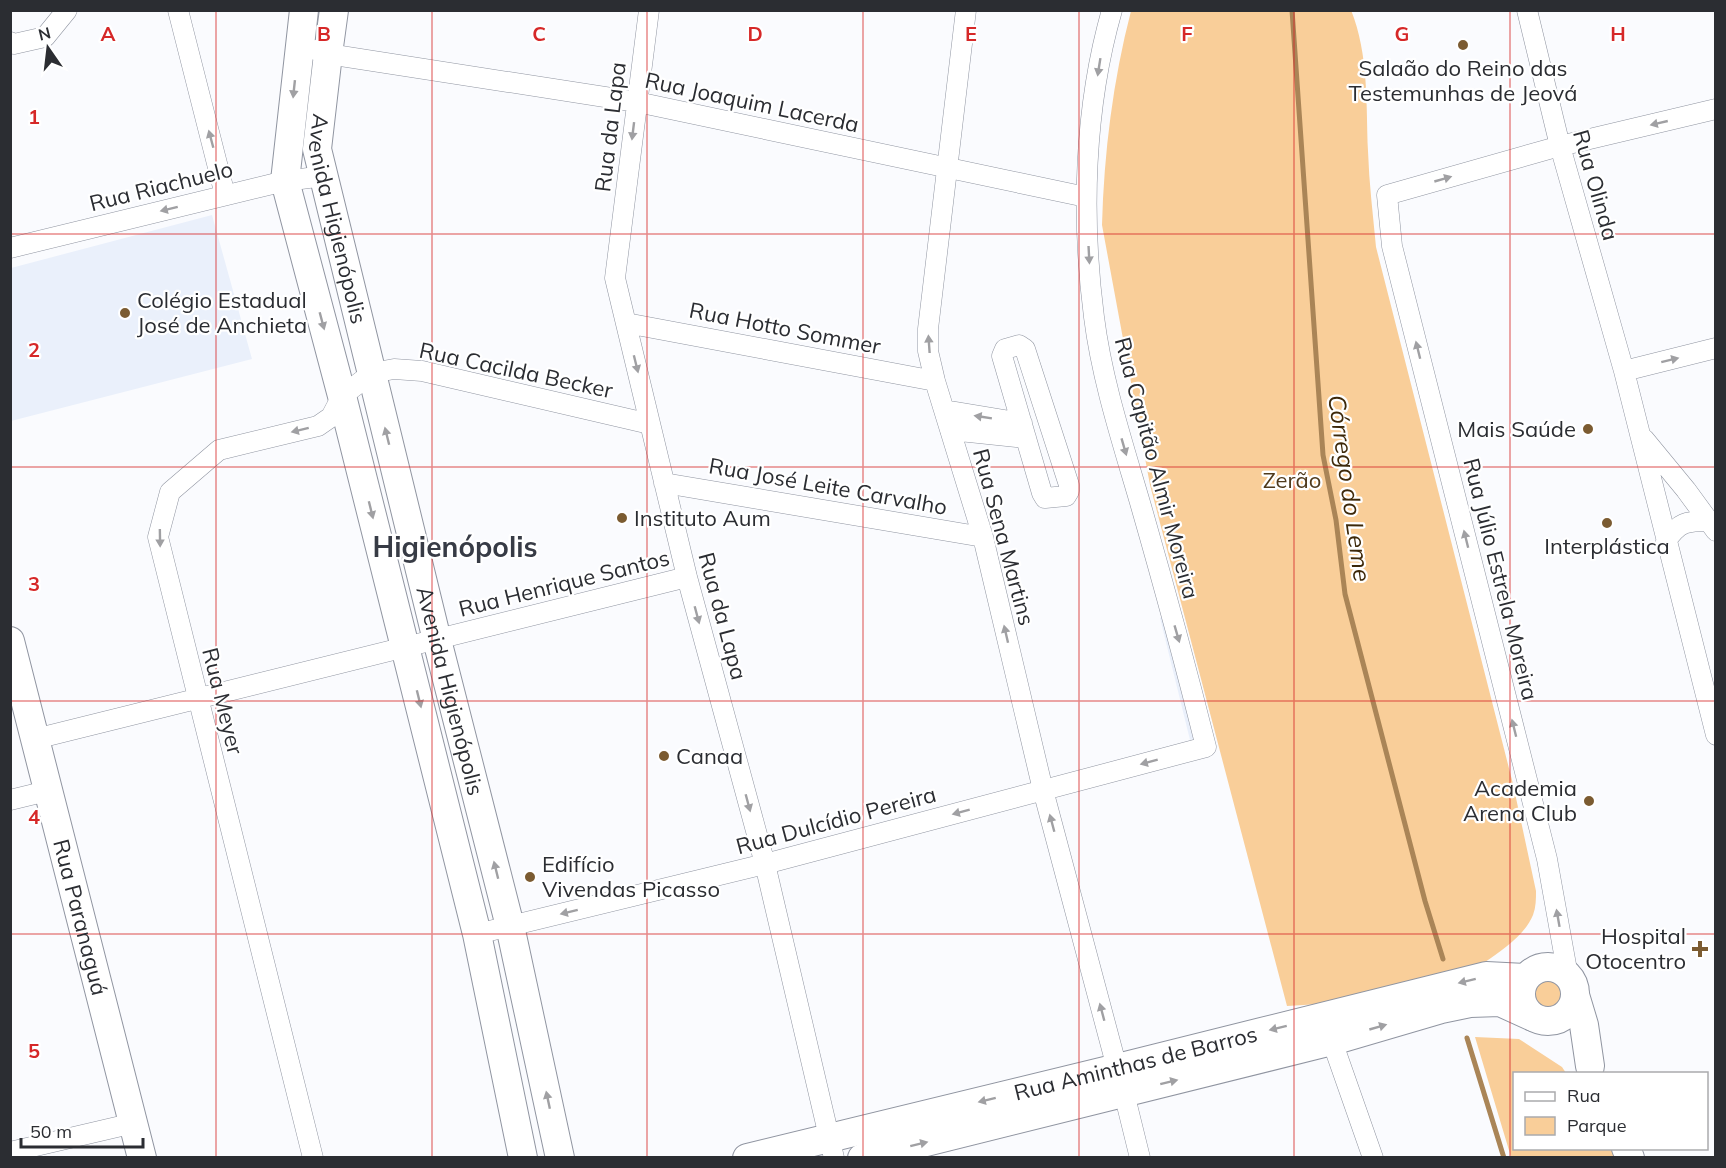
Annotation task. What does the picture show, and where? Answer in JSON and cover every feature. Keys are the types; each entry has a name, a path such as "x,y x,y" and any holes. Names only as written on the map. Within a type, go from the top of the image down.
{"main road":[{"name":"Avenida Higienópolis","path":"304,10 285,181 342,396 477,934 523,1158"},
{"name":"Avenida Higienópolis","path":"334,10 318,149 437,640 510,926 560,1158"},
{"name":"Rua Paranaguá","path":"10,641 142,1158"},
{"path":"1541,967 1560,969 1572,985 1584,1024 1592,1070 1566,1036 1527,1012 1521,999 1521,985 1525,978 1541,967"},
{"name":"Rua Aminthas de Barros","path":"862,1158 1486,976 1525,978"},
{"path":"1540,1019 1563,1017 1574,1004 1572,985"},
{"name":"Rua Aminthas de Barros","path":"747,1158 831,1148 1120,1081 1332,1041 1441,1009 1470,1003 1500,1002 1540,1019"}],"street":[{"path":"10,42 14,44 45,37 67,10"},
{"path":"178,10 225,195"},
{"name":"Rua da Lapa","path":"649,10 615,278 687,577 765,864 831,1148"},
{"name":"Rua Sena Martins","path":"966,10 928,328 928,351 934,381 983,537 1043,790 1140,1158"},
{"name":"Rua Capitão Almir Moreira","path":"1112,10 1100,62 1095,97 1086,197 1094,318 1105,376 1186,666 1206,747"},
{"name":"Rua Olinda","path":"1527,10 1560,146 1624,371 1716,735"},
{"name":"Rua Joaquim Lacerda","path":"299,44 328,54 637,102 1086,197"},
{"path":"1560,146 1716,109"},
{"name":"Rua Júlio Estrela Moreira","path":"1560,146 1387,195 1392,246 1547,859 1572,985"},
{"name":"Rua Riachuelo","path":"10,248 285,181 324,176"},
{"name":"Rua Hotto Sommer","path":"626,323 934,381"},
{"path":"1018,345 1025,349 1070,485 1066,496 1045,498 1024,431 1002,356 1005,349 1018,345"},
{"path":"1624,371 1716,348"},
{"name":"Rua Cacilda Becker","path":"372,373 394,369 422,371 650,424"},
{"name":"Rua Meyer","path":"313,1158 158,537 171,492 219,450 318,426 331,417 342,396 372,373"},
{"path":"944,410 1024,431"},
{"path":"950,430 1024,431"},
{"path":"1640,434 1712,526"},
{"name":"Rua José Leite Carvalho","path":"664,483 983,537"},
{"path":"1666,541 1681,523 1694,521 1712,526"},
{"name":"Rua Henrique Santos","path":"35,740 687,577"},
{"name":"Rua Dulcídio Pereira","path":"477,934 765,864 1206,747"},
{"path":"10,800 47,791"},
{"path":"1332,1041 1373,1158"},
{"path":"10,1152 134,1123"}],"shaded area":[{"name":"Colégio Estadual José de Anchieta","path":"212,215 252,359 11,421 11,268"},
{"path":"1179,613 1212,735 1190,740 1160,618"}],"green space":[{"name":"Zerão","path":"1351,10 1364,62 1369,175 1376,247 1513,784 1536,900 1533,915 1524,929 1512,942 1485,962 1320,1004 1287,1006 1150,485 1102,225 1103,198 1114,90 1131,11"},
{"path":"1547,980 1558,984 1562,995 1558,1006 1547,1010 1536,1006 1532,995 1536,984"},
{"path":"1475,1037 1519,1039 1562,1067 1565,1072 1513,1072 1513,1150 1612,1150 1616,1157 1511,1157"}],"waterway":[{"name":"Córrego do Leme","path":"1292,10 1323,455 1336,520 1345,594 1425,901 1443,959"},
{"name":"Córrego do Leme","path":"1467,1038 1504,1158"}],"place":[{"name":"Salaão do Reino das Testemunhas de Jeová","path":"1463,45"},
{"name":"Colégio Estadual José de Anchieta","path":"125,313"},
{"name":"Mais Saúde","path":"1588,429"},
{"name":"Instituto Aum","path":"622,518"},
{"name":"Interplástica","path":"1607,523"},
{"name":"Canaa","path":"664,756"},
{"name":"Academia Arena Club","path":"1589,801"},
{"name":"Edifício Vivendas Picasso","path":"530,877"},
{"name":"Hospital Otocentro","path":"1700,949"}],"district":[{"name":"Higienópolis","path":"455,546"}]}
